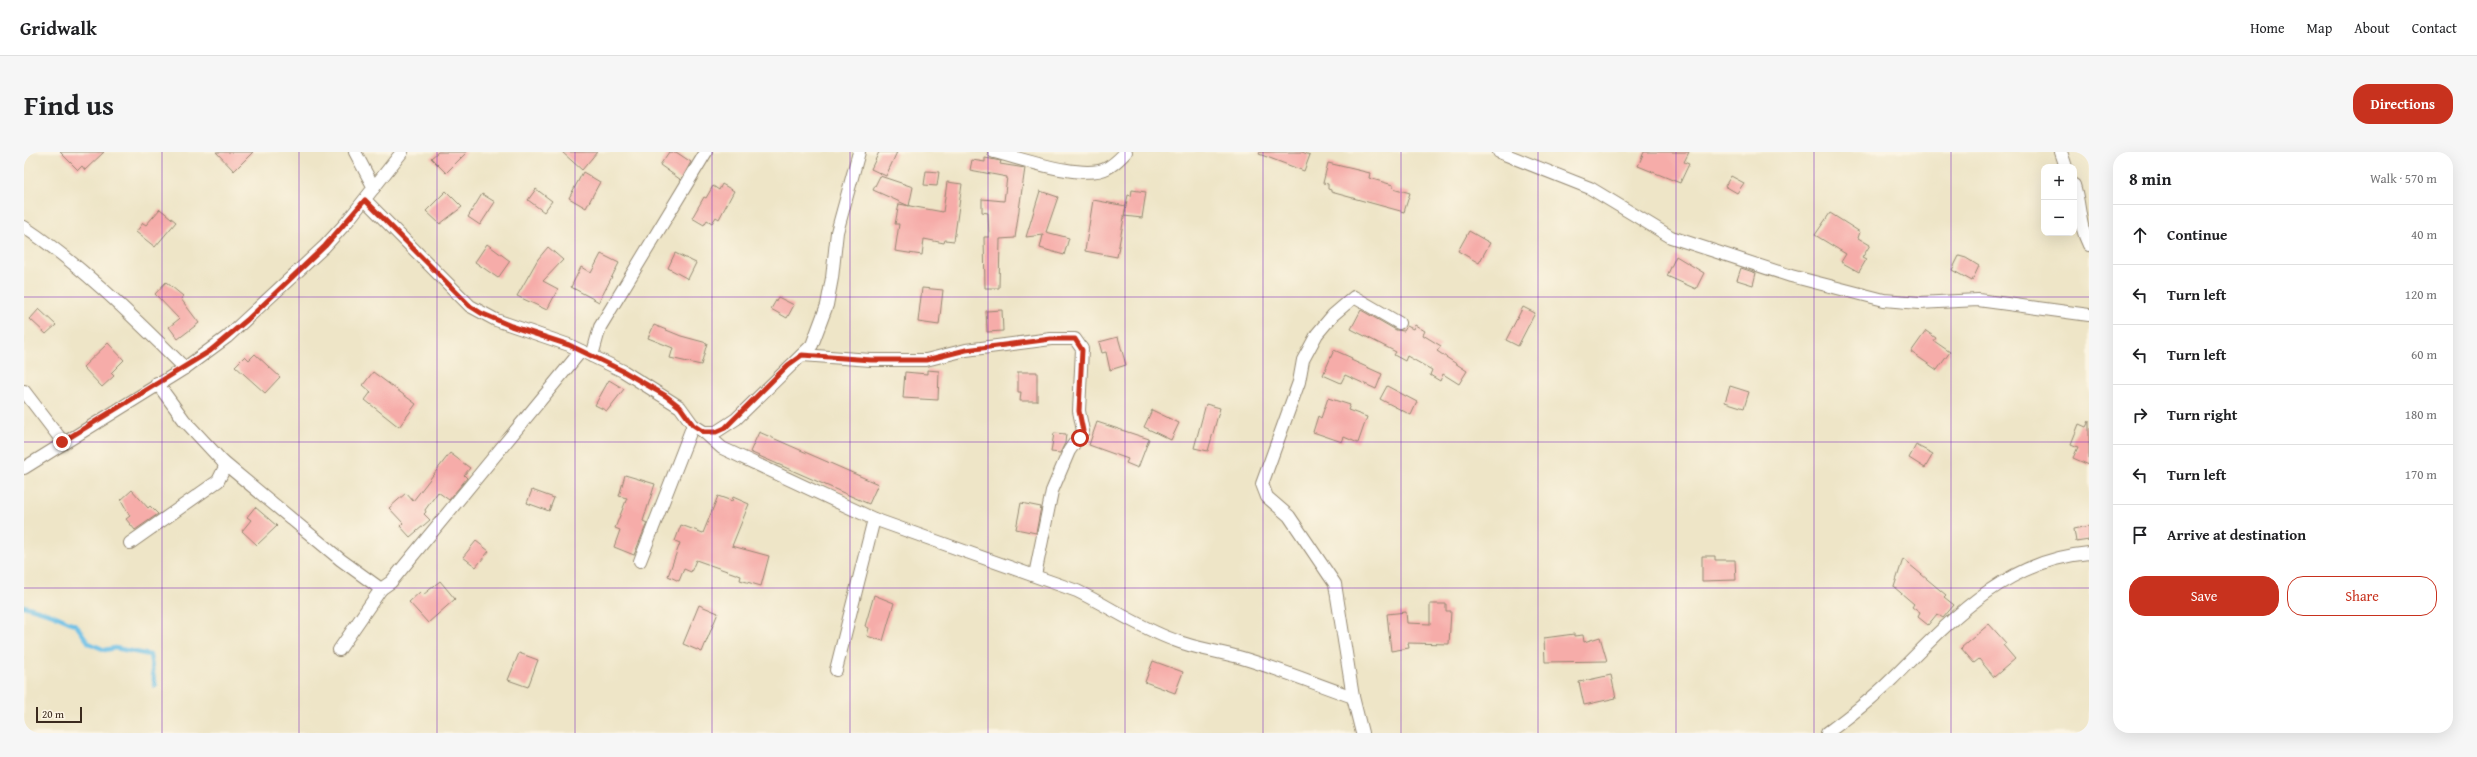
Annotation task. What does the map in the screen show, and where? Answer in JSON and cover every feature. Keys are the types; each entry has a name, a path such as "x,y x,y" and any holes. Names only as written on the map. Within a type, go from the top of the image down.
{"street":[{"path":"355,152 374,188"},
{"path":"24,468 62,442 210,351 247,320 325,246 365,200 402,152"},
{"path":"339,650 381,589 391,582 586,354 600,328 706,152"},
{"path":"704,432 716,432 725,428 788,365 802,355 812,345 825,311 832,278 842,211 859,152"},
{"path":"994,152 1060,169 1088,172 1107,169 1126,152"},
{"path":"1499,152 1590,188 1671,238 1791,276 1884,300 1919,303 1978,300 2089,315"},
{"path":"2061,152 2065,164"},
{"path":"2077,196 2081,228 2089,245"},
{"path":"365,200 470,306 496,320 586,354 623,371 666,396 680,407 693,425 704,432 722,448 874,519 966,554 1035,575 1077,591 1106,605 1144,628 1173,640 1194,647 1241,658 1353,697"},
{"path":"24,227 49,244 116,301 184,368"},
{"path":"1362,733 1353,697 1335,584 1289,516 1267,497 1262,484 1299,382 1303,360 1317,334 1333,315 1354,297 1399,323"},
{"path":"802,355 871,360 926,360 966,350 1051,339 1075,339 1082,350 1079,411 1083,431 1069,451 1052,491 1035,575"},
{"path":"157,383 184,420 223,462 341,560 381,589"},
{"path":"24,391 62,442"},
{"path":"640,561 693,425"},
{"path":"130,543 218,481 225,467 223,462"},
{"path":"836,670 874,519"},
{"path":"1827,733 1862,707 1957,615 2009,577 2036,563 2066,555 2089,553"}],"building":[{"path":"60,152 104,152 85,170 82,166 78,170"},
{"path":"216,152 253,152 234,171"},
{"path":"438,152 467,152 446,173 431,158"},
{"path":"562,152 597,152 582,170"},
{"path":"669,152 676,152 691,162 681,180 660,165"},
{"path":"879,152 897,152 886,176 871,169"},
{"path":"1260,152 1302,152 1310,155 1304,171 1259,154"},
{"path":"1644,152 1689,152 1684,162 1689,164 1680,183 1638,166"},
{"path":"985,158 1001,161 1000,164 1025,168 1015,238 1000,239 999,288 985,288 984,237 989,237 988,213 982,212 982,199 1004,201 1007,177 970,170 972,160 985,162"},
{"path":"1328,163 1370,173 1369,178 1393,185 1393,188 1410,193 1404,212 1331,192 1331,190 1328,189 1328,184 1323,183"},
{"path":"926,171 939,172 937,186 924,185"},
{"path":"583,172 600,182 586,208 569,198"},
{"path":"880,176 913,187 909,206 873,190"},
{"path":"1731,176 1744,183 1737,193 1725,186"},
{"path":"947,182 962,184 954,241 945,240 944,243 924,239 922,255 895,251 899,224 895,224 899,204 943,212"},
{"path":"722,184 734,191 719,219 716,217 712,223 707,220 704,225 692,218 704,197 706,198 713,186 719,190"},
{"path":"536,189 552,201 544,212 528,200"},
{"path":"1132,190 1146,192 1142,218 1124,216 1128,195 1131,196"},
{"path":"446,191 462,207 440,224 426,211"},
{"path":"1040,191 1058,197 1046,232 1069,238 1064,255 1040,248 1043,235 1026,237"},
{"path":"482,194 495,202 480,225 468,217"},
{"path":"1093,200 1126,206 1117,257 1085,251"},
{"path":"160,209 176,222 155,247 136,232 143,223 146,225"},
{"path":"1830,213 1860,232 1858,238 1870,245 1862,258 1866,260 1859,272 1841,262 1846,254 1815,235"},
{"path":"1469,231 1490,243 1479,263 1458,251"},
{"path":"487,244 510,261 498,278 475,262"},
{"path":"548,247 563,260 543,281 558,289 547,310 517,296 538,259"},
{"path":"675,253 696,263 688,279 668,268"},
{"path":"601,254 619,263 599,302 571,287 581,267 591,273"},
{"path":"1676,256 1704,273 1696,289 1667,276"},
{"path":"1959,256 1966,258 1979,266 1972,281 1952,270"},
{"path":"1741,268 1756,273 1753,285 1737,280"},
{"path":"166,282 183,296 181,299 199,323 178,339 169,327 179,319 155,294"},
{"path":"922,288 943,290 939,325 918,322"},
{"path":"778,297 794,305 787,318 771,309"},
{"path":"1523,307 1535,313 1518,346 1506,340"},
{"path":"39,309 56,325 46,334 30,319"},
{"path":"1002,310 1003,331 987,332 986,311"},
{"path":"1361,310 1396,330 1404,331 1407,326 1413,329 1415,325 1425,331 1423,335 1441,346 1437,351 1467,371 1459,384 1443,374 1440,381 1430,375 1432,370 1407,356 1405,361 1394,355 1396,352 1351,329"},
{"path":"654,325 681,336 707,343 701,365 670,358 673,348 648,338"},
{"path":"1926,331 1936,338 1934,341 1950,352 1937,370 1911,352"},
{"path":"1118,337 1126,365 1110,370 1106,352 1102,353 1099,342"},
{"path":"108,343 124,360 111,373 114,376 102,387 83,367"},
{"path":"1334,350 1352,358 1351,360 1382,374 1376,389 1345,375 1341,383 1323,375"},
{"path":"255,354 280,377 265,393 235,366 245,356 249,360"},
{"path":"927,370 939,371 938,400 903,398 905,372 927,374"},
{"path":"373,372 416,404 399,427 365,400 371,392 363,385"},
{"path":"1018,372 1037,372 1037,401 1020,401 1021,392 1018,392"},
{"path":"609,380 624,389 607,411 595,405"},
{"path":"1387,386 1417,402 1411,415 1380,399"},
{"path":"1730,386 1749,392 1744,408 1725,402"},
{"path":"1328,398 1350,405 1348,410 1367,417 1358,443 1344,437 1342,442 1313,432 1318,416 1321,418"},
{"path":"1206,404 1220,408 1208,451 1194,448"},
{"path":"1152,410 1179,423 1171,440 1144,427"},
{"path":"2089,421 2089,465 2073,458 2078,447 2071,444 2079,424 2086,427"},
{"path":"1097,422 1149,439 1138,468 1126,463 1128,459 1089,445"},
{"path":"759,432 878,484 869,504 750,452"},
{"path":"1054,433 1066,434 1065,443 1060,453 1051,452"},
{"path":"1916,445 1933,454 1925,468 1909,458"},
{"path":"450,453 470,468 464,475 467,478 449,500 438,492 425,510 426,512 424,514 430,520 410,537 400,526 403,523 389,508 406,493 413,501"},
{"path":"625,475 655,484 643,521 647,523 634,555 614,547 620,530 615,528 627,498 619,496"},
{"path":"132,490 148,508 150,506 158,514 135,530 126,519 130,516 121,500"},
{"path":"532,490 554,498 549,511 527,503"},
{"path":"718,496 732,501 733,497 749,504 732,546 769,556 761,586 740,580 741,576 696,560 691,572 684,569 679,581 668,576 680,543 675,541 681,525 703,533"},
{"path":"1021,503 1041,507 1036,533 1016,529"},
{"path":"255,507 277,526 257,545 242,531 251,520 247,517"},
{"path":"2089,526 2089,540 2076,542 2074,529"},
{"path":"476,541 489,551 476,567 463,557"},
{"path":"1702,556 1715,556 1715,560 1735,560 1736,580 1702,581"},
{"path":"1903,559 1946,595 1944,597 1954,605 1943,618 1937,614 1928,625 1918,617 1920,613 1912,607 1914,604 1894,587"},
{"path":"440,581 455,599 428,623 409,602 420,592 423,595"},
{"path":"874,595 894,603 883,641 867,636 869,628 865,626"},
{"path":"1430,604 1446,604 1446,611 1451,611 1449,644 1408,643 1409,648 1391,651 1387,614 1406,612 1407,623 1430,624"},
{"path":"699,605 718,613 702,652 683,644"},
{"path":"1989,624 2006,643 2003,645 2015,659 1994,677 1979,659 1974,663 1961,648"},
{"path":"1574,634 1574,636 1583,635 1584,642 1600,637 1607,661 1545,662 1544,638"},
{"path":"519,653 538,660 528,687 508,680"},
{"path":"1153,661 1183,672 1175,693 1145,682"},
{"path":"1611,675 1616,698 1584,705 1579,682"}],"waterway":[{"path":"24,606 51,614 76,625 89,643 105,650 115,648 150,655 155,686"}],"route":[{"path":"62,442 210,351 247,320 325,246 365,200 470,306 481,313 511,326 569,345 623,371 666,396 689,416 693,425 704,432 716,432 725,428 736,419 788,365 802,355 871,360 926,360 966,350 1005,347 1024,342 1051,339 1075,339 1082,350 1079,411 1083,431 1080,438"}]}
